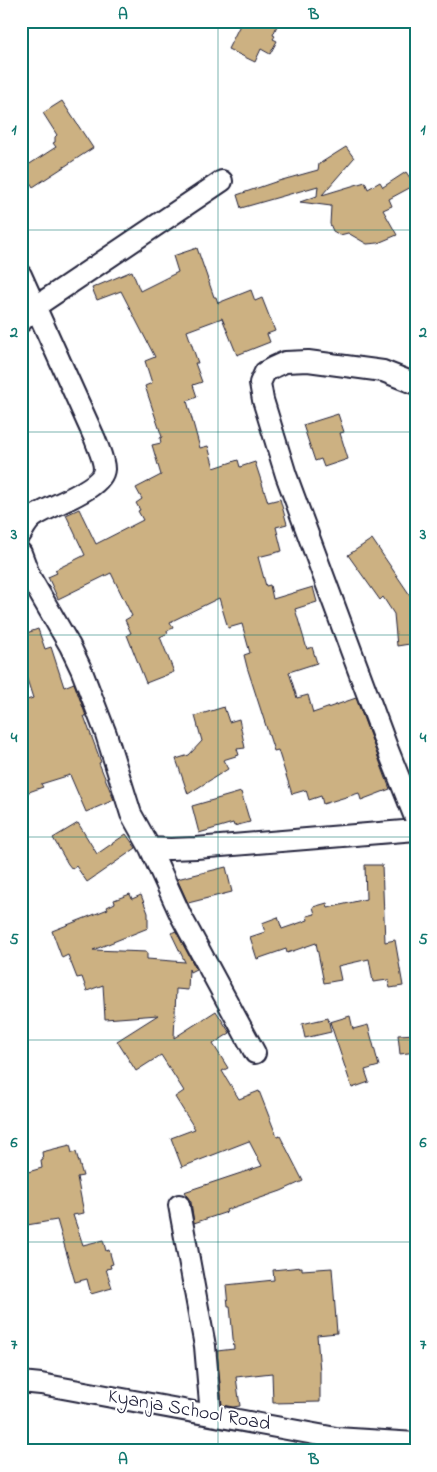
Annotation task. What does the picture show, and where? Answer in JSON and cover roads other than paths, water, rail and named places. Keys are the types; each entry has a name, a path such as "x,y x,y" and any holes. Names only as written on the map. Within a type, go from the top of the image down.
{"street":[{"path":"21,322 35,307 222,181"},
{"path":"21,275 95,439 102,456 104,469 101,477 89,488 34,516 26,524 21,534"},
{"path":"416,384 383,371 308,361 285,362 274,367 265,372 260,383 262,400 286,475 388,750 416,820"},
{"path":"21,553 30,577 70,646 81,669 106,734 131,814 150,848 181,916 255,1052"},
{"path":"150,848 196,848 416,830"},
{"path":"179,1205 205,1346 211,1415"},
{"name":"Kyanja School Road","path":"21,1382 211,1415 335,1444 416,1444"}]}
